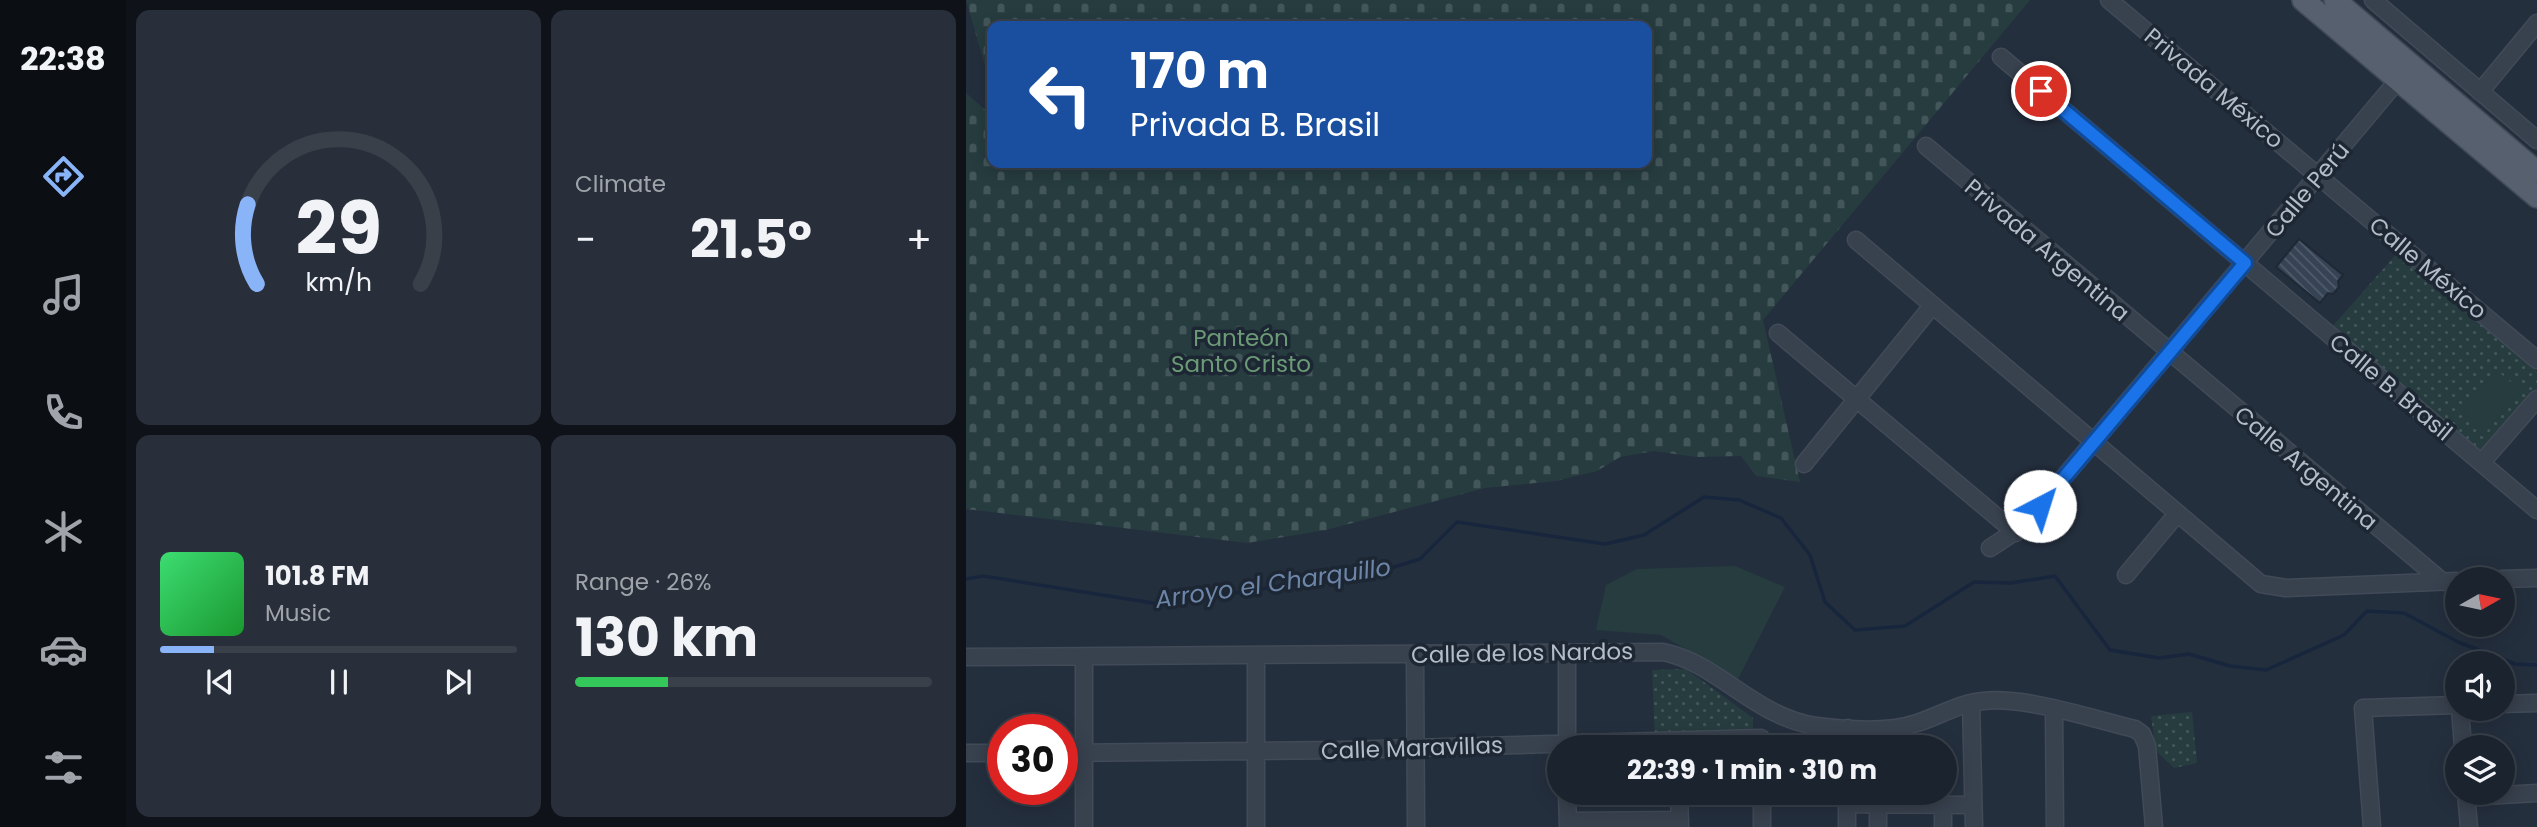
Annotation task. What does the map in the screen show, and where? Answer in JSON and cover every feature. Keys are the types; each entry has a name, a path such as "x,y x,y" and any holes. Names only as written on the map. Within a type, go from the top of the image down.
{"main road":[{"path":"2302,0 2537,197"},
{"path":"2334,0 2537,172"}],"street":[{"name":"Privada México","path":"2109,0 2319,176"},
{"path":"2373,0 2537,139"},
{"path":"2480,92 2537,23"},
{"path":"2383,42 2398,80 2407,78 2438,89"},
{"name":"Calle B. Brasil","path":"2001,57 2537,510"},
{"name":"Calle Perú","path":"1990,548 2016,533 2398,80"},
{"name":"Privada Argentina","path":"1926,146 2169,353"},
{"name":"Calle México","path":"2319,176 2537,360"},
{"path":"1856,240 2255,580 2268,586 2286,588 2445,581"},
{"path":"1804,464 1932,306"},
{"path":"1778,333 2016,533"},
{"name":"Calle Argentina","path":"2169,353 2445,577"},
{"path":"2482,463 2537,399"},
{"path":"2126,575 2177,514"},
{"path":"2515,579 2537,578"},
{"path":"1567,653 1567,735"},
{"path":"1415,654 1416,827"},
{"name":"Calle de los Nardos","path":"966,657 1674,654 1761,707 1797,722 1848,728 1905,726 1971,703 1994,700 2054,710"},
{"path":"1084,657 1084,827"},
{"path":"1256,657 1256,827"},
{"path":"1971,703 1974,827"},
{"path":"2515,704 2537,703"},
{"path":"1761,707 1761,735"},
{"path":"2372,827 2363,708 2445,707"},
{"path":"2055,827 2054,710 2135,729 2145,739 2154,827"},
{"path":"1848,728 1848,735"},
{"name":"Calle Maravillas","path":"1078,753 1547,746"},
{"path":"966,753 987,753"},
{"path":"2515,794 2537,793"},
{"path":"1957,804 1973,805"},
{"path":"1567,805 1568,824 1680,824 1679,805"},
{"path":"1762,805 1762,827"},
{"path":"1847,805 1847,827"},
{"path":"1878,805 1878,827"},
{"path":"1943,805 1943,827"},
{"path":"2468,805 2469,827"}],"green space":[{"name":"Panteón Santo Cristo","path":"966,0 2030,0 1763,320 1800,482 1756,476 1741,456 1696,457 1654,451 1620,457 1597,471 1556,481 1485,488 1326,530 1247,543 966,509 966,93 987,112 987,168 1652,168 1652,21 987,21 987,73"},
{"path":"2400,250 2537,371 2537,389 2478,457 2331,328"},
{"path":"2497,371 2521,390 2486,432 2463,412"},
{"path":"1735,566 1785,587 1738,679 1661,635 1596,630 1606,585 1637,569"},
{"path":"1686,669 1753,718 1753,735 1655,735 1652,670"},
{"path":"2192,712 2197,763 2174,768 2156,751 2151,716"}],"building":[{"path":"2299,239 2343,275 2338,281 2339,287 2333,294 2328,293 2320,303 2276,267"}],"waterway":[{"name":"Arroyo el Charquillo","path":"966,579 983,576 1159,604 1381,571 1420,559 1457,522 1605,544 1644,535 1704,497 1739,500 1781,518 1810,555 1825,602 1855,630 1905,626 1974,582 2011,583 2055,576 2110,650 2159,658 2189,654 2230,666 2266,670 2344,635 2367,611 2404,613 2458,642 2515,664 2537,665"}],"route":[{"path":"2040,506 2245,263 2041,91"}]}
